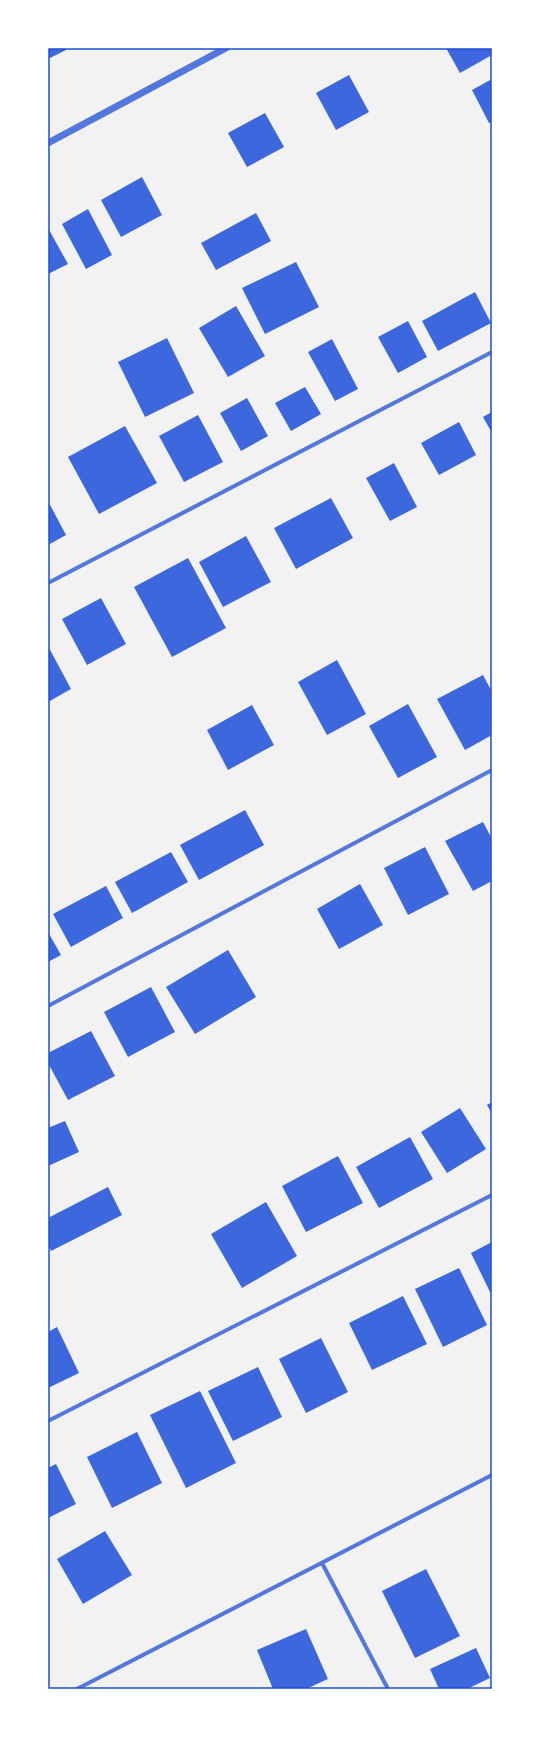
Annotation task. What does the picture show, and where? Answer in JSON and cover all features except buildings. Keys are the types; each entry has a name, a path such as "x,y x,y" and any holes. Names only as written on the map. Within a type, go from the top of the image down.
{"street":[{"path":"48,143 226,48"},
{"path":"48,582 492,352"},
{"path":"48,1006 492,770"},
{"path":"48,1421 492,1195"},
{"path":"77,1689 492,1475"},
{"path":"322,1563 388,1689"}]}
